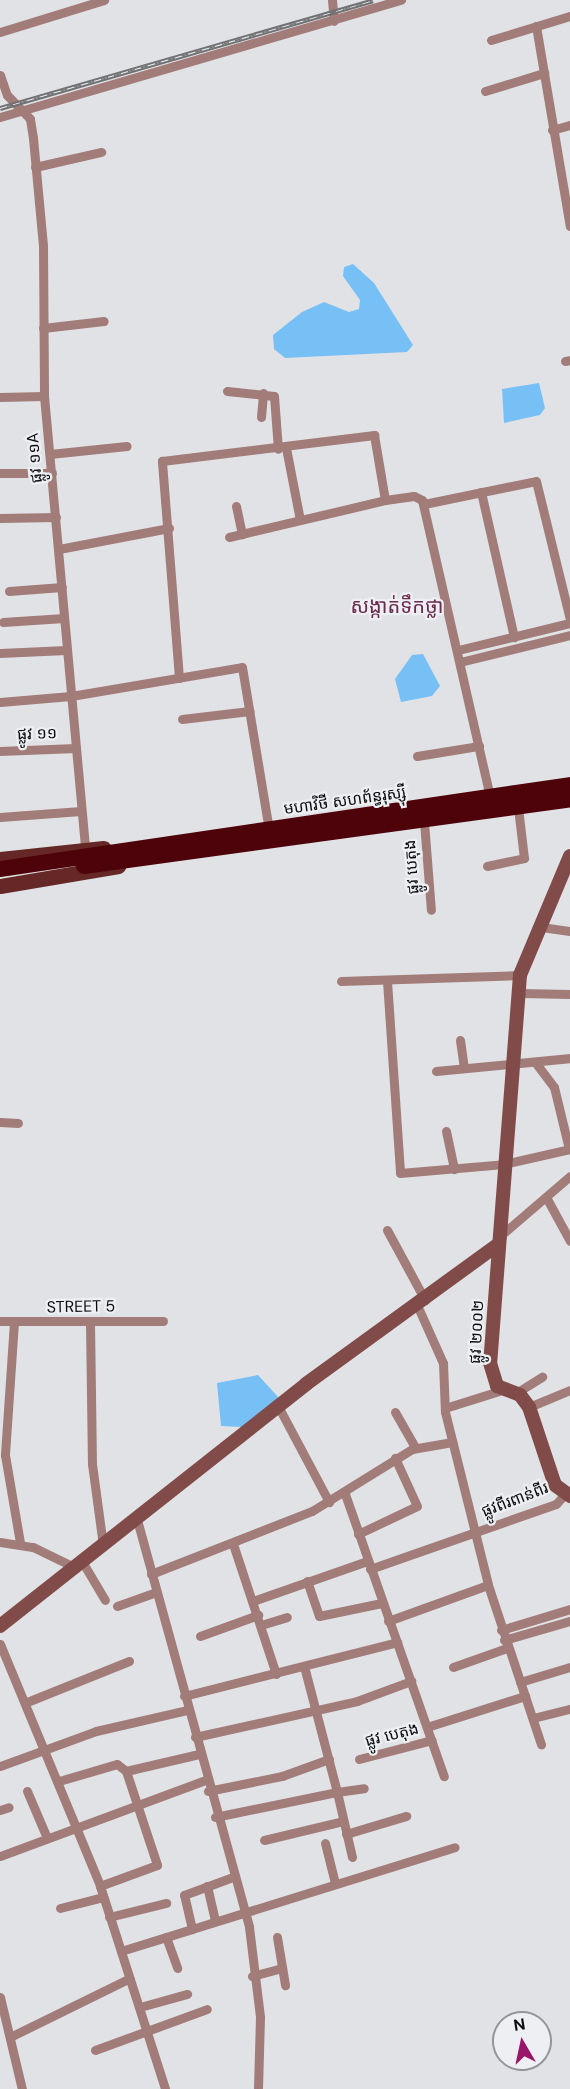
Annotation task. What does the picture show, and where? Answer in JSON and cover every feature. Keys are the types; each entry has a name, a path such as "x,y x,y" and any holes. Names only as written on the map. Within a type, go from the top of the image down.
{"highway":[{"name":"មហាវិថី សហព័ន្ធរុស្ស៊ី","path":"0,869 424,822 570,785"},
{"name":"មហាវិថី សហព័ន្ធរុស្ស៊ី","path":"0,877 269,830 492,805 518,808 570,799"}],"main road":[{"name":"មហាវិថី សហព័ន្ធរុស្ស៊ី","path":"0,859 85,848 126,856"},
{"name":"មហាវិថី សហព័ន្ធរុស្ស៊ី","path":"0,886 89,875 126,856"}],"street":[{"path":"0,32 104,0"},
{"path":"332,0 334,21"},
{"path":"0,117 401,0"},
{"path":"490,40 570,16"},
{"path":"536,26 570,226"},
{"path":"485,91 544,73"},
{"path":"0,75 7,95 24,110"},
{"name":"ផ្លូវ ១១A","path":"24,110 35,167 44,396 85,848"},
{"path":"552,130 570,125"},
{"path":"35,167 101,152"},
{"path":"43,328 104,321"},
{"path":"227,391 274,396 282,448 300,520"},
{"path":"261,417 262,393"},
{"path":"0,397 44,396"},
{"path":"179,678 162,461 177,455 282,448 377,437 385,500"},
{"path":"50,454 127,446"},
{"path":"0,473 52,473"},
{"path":"424,504 536,481 570,621 458,650"},
{"path":"481,492 514,637"},
{"path":"230,537 414,495 424,504 492,805"},
{"path":"236,506 242,534"},
{"path":"0,518 56,517"},
{"path":"59,549 169,528"},
{"path":"9,591 62,587"},
{"path":"3,622 64,618"},
{"path":"460,662 570,635"},
{"path":"0,653 66,650"},
{"path":"0,702 71,696 242,667 269,830"},
{"path":"182,719 250,711"},
{"path":"417,756 479,746"},
{"name":"ផ្លូវ ១១","path":"0,751 76,748"},
{"path":"487,866 524,858 518,808"},
{"path":"0,817 81,811"},
{"name":"ផ្លូវ បេតុង","path":"424,822 431,910"},
{"path":"341,981 520,975 570,856"},
{"path":"541,927 570,931"},
{"name":"ផ្លូវ ២០០២","path":"502,1390 490,1363 520,975"},
{"path":"387,981 397,1170 404,1175 504,1164 569,1149 554,1088 535,1062"},
{"path":"520,993 570,994"},
{"path":"460,1040 464,1068"},
{"path":"436,1071 570,1058"},
{"path":"0,1122 18,1123"},
{"path":"446,1131 454,1169"},
{"path":"0,1626 79,1565 136,1516 278,1406 421,1302 500,1240 570,1176"},
{"path":"546,1197 566,1221 570,1241"},
{"path":"387,1230 421,1302 443,1363 445,1408 488,1585 540,1744"},
{"name":"STREET 5","path":"0,1321 163,1321"},
{"path":"14,1322 5,1455 20,1543"},
{"path":"90,1322 92,1464 103,1545"},
{"path":"516,1393 542,1377"},
{"path":"445,1408 502,1390 516,1393 529,1407 567,1496"},
{"path":"529,1407 570,1390"},
{"path":"278,1406 329,1502"},
{"path":"395,1412 415,1448"},
{"path":"151,1574 233,1544 329,1502 345,1494 394,1458 415,1448 452,1442"},
{"path":"358,1534 417,1506 394,1458"},
{"path":"345,1494 368,1565 444,1776"},
{"name":"ផ្លូវពីរពាន់ពីរ","path":"253,1601 307,1581 368,1565 556,1504 567,1496"},
{"path":"136,1516 215,1817 244,1909 252,1976 260,2017 258,2089"},
{"path":"0,1542 20,1543 79,1565 105,1600"},
{"path":"233,1544 276,1674"},
{"path":"307,1581 319,1616 382,1603"},
{"path":"388,1621 488,1585"},
{"path":"117,1606 156,1592"},
{"path":"453,1667 504,1639 570,1609"},
{"path":"200,1636 260,1620 287,1617"},
{"path":"504,1639 570,1621"},
{"path":"184,1696 397,1642"},
{"path":"0,1644 27,1702 100,1886 148,2029 165,2089"},
{"path":"27,1702 129,1661"},
{"path":"304,1666 329,1759 351,1857"},
{"path":"520,1682 570,1667"},
{"path":"195,1737 315,1710 411,1681"},
{"path":"427,1727 525,1696"},
{"path":"533,1718 570,1709"},
{"path":"0,1766 45,1749 188,1710"},
{"name":"ផ្លូវ បេតុង","path":"360,1759 432,1740"},
{"path":"126,1771 199,1754"},
{"path":"208,1791 282,1776 329,1759"},
{"path":"59,1781 117,1764 126,1771 157,1865 100,1886"},
{"path":"0,1856 135,1802 205,1780"},
{"path":"215,1817 364,1788"},
{"path":"27,1791 46,1838"},
{"path":"346,1834 406,1816"},
{"path":"264,1840 343,1821"},
{"path":"325,1843 335,1883"},
{"path":"121,1951 192,1929 244,1909 455,1847"},
{"path":"192,1929 184,1895 233,1877"},
{"path":"207,1886 215,1921"},
{"path":"60,1908 104,1897"},
{"path":"110,1917 166,1903"},
{"path":"166,1937 177,1968"},
{"path":"277,1937 285,1984"},
{"path":"252,1976 282,1968"},
{"path":"12,2036 130,1978"},
{"path":"140,2007 187,1994"},
{"path":"0,1998 12,2036 22,2089"},
{"path":"95,2050 207,2009"}],"water":[{"path":"353,264 374,283 413,345 407,352 285,358 274,349 273,335 302,312 324,302 349,312 359,309 360,300 343,276 344,267"},
{"path":"539,383 545,408 540,415 504,423 502,389"},
{"path":"423,654 440,686 432,696 401,702 395,679 412,655"},
{"path":"258,1375 279,1398 242,1427 221,1426 217,1383"}],"railway":[{"path":"0,108 373,0"}],"district":[{"name":"សង្កាត់ទឹកថ្លា","path":"397,606"}]}
